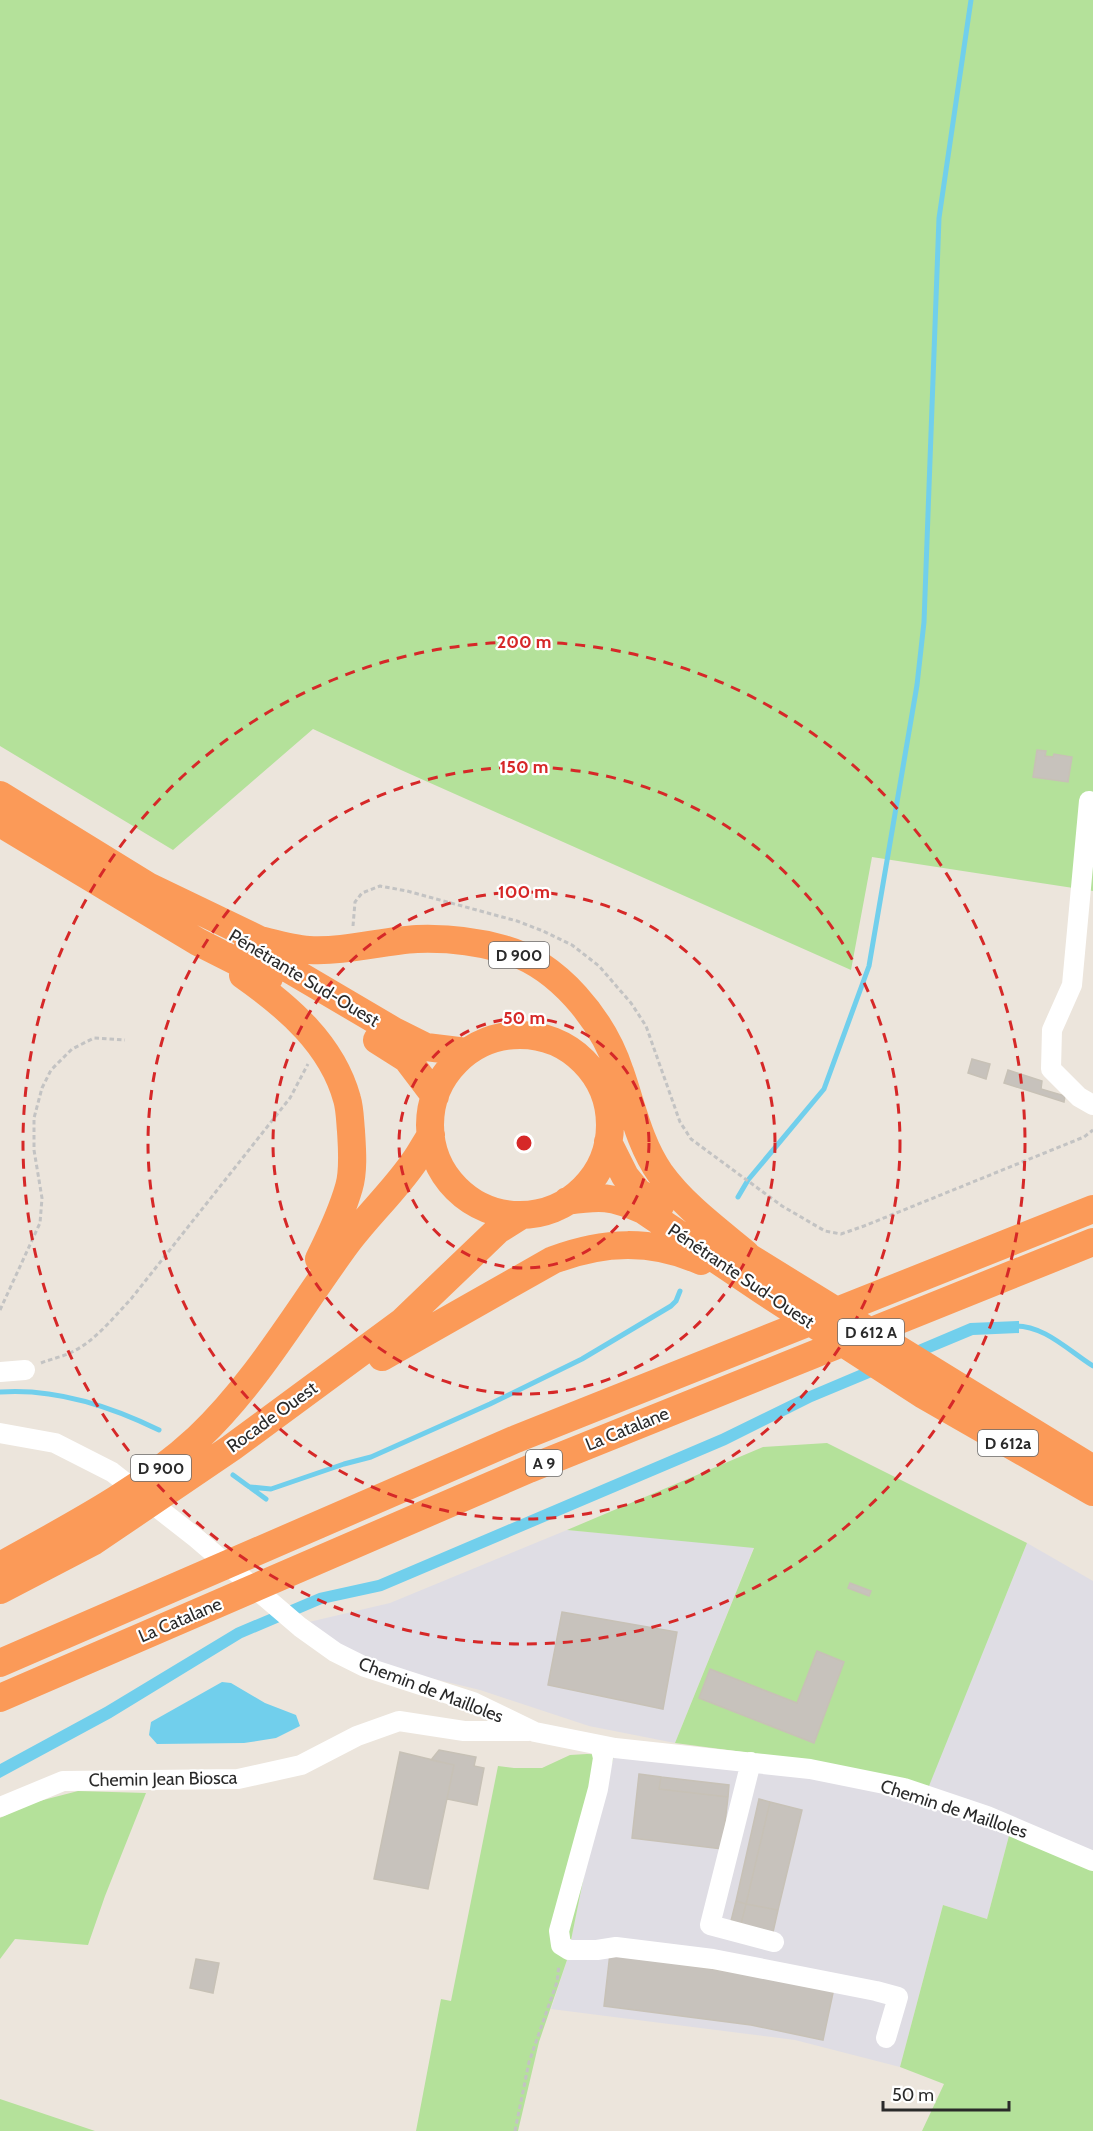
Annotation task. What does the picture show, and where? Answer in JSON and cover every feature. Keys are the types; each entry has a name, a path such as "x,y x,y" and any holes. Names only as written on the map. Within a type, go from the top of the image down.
{"highway":[{"name":"Pénétrante Sud-Ouest","path":"0,795 148,886 394,1031 426,1047 467,1052"},
{"path":"0,823 198,942 358,1027 407,1059 435,1096"},
{"name":"Pénétrante Sud-Ouest","path":"148,886 260,940 309,950 416,939 454,939 504,949 528,959 555,977 580,1000 603,1032 620,1071 643,1142 660,1173 699,1216 746,1254"},
{"path":"198,942 270,994 302,1022 331,1061 348,1100 351,1142 350,1184 338,1222 287,1329"},
{"name":"Rocade Ouest","path":"522,1034 542,1037 560,1044 577,1055 590,1068 601,1085 608,1103 610,1123 603,1160 594,1176 582,1190 567,1201 545,1211 522,1215 490,1209 475,1202 450,1180 434,1151 431,1116 435,1096 448,1072 467,1052 484,1042 503,1036 522,1034"},
{"name":"Rocade Ouest","path":"0,1566 83,1520 157,1471 198,1438 231,1402 287,1329 348,1241 414,1162 431,1135"},
{"name":"Pénétrante Sud-Ouest","path":"608,1142 625,1176 638,1192 746,1254 953,1383"},
{"name":"Pénétrante Sud-Ouest","path":"567,1201 598,1196 621,1200 643,1210 922,1394 1093,1492"},
{"name":"La Catalane","path":"0,1663 516,1439 1093,1209"},
{"name":"Rocade Ouest","path":"0,1590 94,1541 247,1436 402,1322 498,1230 522,1215"},
{"path":"247,1436 485,1297 553,1260 576,1252 602,1246 647,1245 669,1249 763,1291"},
{"name":"La Catalane","path":"0,1698 528,1469 1091,1249"},
{"name":"D 612a","path":"953,1383 1093,1469"}],"street":[{"path":"1089,801 1072,985 1052,1030 1051,1069 1079,1097 1093,1106"},
{"path":"0,1372 25,1370"},
{"name":"Chemin de Mailloles","path":"0,1433 55,1443 112,1472 196,1538 300,1627 335,1652 365,1667 473,1702 535,1732 600,1745 810,1769 904,1788 987,1816 1093,1861"},
{"name":"Chemin Jean Biosca","path":"0,1807 63,1781 238,1779 301,1765 357,1736 399,1721 464,1731 535,1732"},
{"path":"600,1745 603,1758 598,1789 559,1931 561,1945 568,1950 597,1950 616,1947 713,1959 898,1997 886,2038"},
{"path":"751,1762 710,1924 774,1942"}],"path":[{"path":"353,933 356,902 362,893 380,886 518,921 572,945 598,966 631,1003 646,1026 680,1122 691,1139 782,1206 825,1231 841,1234 864,1226 1083,1137 1093,1130"},
{"path":"0,1310 40,1223 42,1198 34,1150 34,1118 42,1088 51,1070 72,1048 94,1038 125,1040"},
{"path":"25,1370 72,1352 108,1324 131,1299 290,1098 311,1057"},
{"path":"514,2131 529,2062 557,1982 561,1945"}],"shaded area":[{"path":"567,1530 754,1547 675,1743 589,1726 480,1690 397,1670 338,1644 309,1622 390,1603"},
{"path":"1027,1543 1093,1581 1093,1855 1010,1832 987,1919 943,1905 900,2067 795,2040 551,2009 567,1960 585,1871 614,1755 808,1776 922,1802"}],"green space":[{"path":"0,0 1093,0 1093,891 872,857 851,970 313,729 173,850 0,746"},
{"path":"827,1443 1027,1543 929,1786 803,1760 675,1743 754,1548 567,1530 763,1447"},
{"path":"570,1755 614,1755 585,1871 567,1960 539,2042 518,2131 416,2131 441,1999 451,2001 498,1766 542,1768"},
{"path":"78,1791 146,1793 88,1945 15,1939 0,1959 0,1818 28,1804"},
{"path":"1010,1832 1093,1870 1093,2131 922,2131 944,2084 900,2067 943,1905 987,1919"},
{"path":"0,2099 95,2131 0,2131"}],"water":[{"path":"1019,1321 1019,1333 973,1335 812,1402 726,1445 382,1591 322,1604 242,1638 111,1718 0,1778 0,1764 105,1707 236,1628 319,1593 378,1580 721,1434 807,1392 970,1323"},
{"path":"222,1682 231,1683 265,1703 296,1715 300,1726 276,1738 244,1743 157,1744 149,1735 151,1722"}],"building":[{"path":"1037,750 1046,751 1045,756 1053,757 1054,754 1072,757 1068,782 1033,777"},
{"path":"972,1059 990,1064 986,1079 968,1073"},
{"path":"1008,1070 1042,1081 1041,1089 1065,1096 1064,1102 1004,1083"},
{"path":"850,1583 871,1591 869,1596 848,1588"},
{"path":"562,1612 677,1632 663,1709 548,1685"},
{"path":"817,1651 844,1662 814,1743 699,1698 710,1669 797,1703"},
{"path":"439,1750 476,1757 474,1766 484,1768 477,1805 447,1799 454,1765 431,1760"},
{"path":"400,1752 454,1765 428,1889 374,1879"},
{"path":"639,1774 661,1777 659,1789 728,1797 722,1849 632,1838"},
{"path":"661,1777 729,1785 728,1797 659,1789"},
{"path":"759,1799 770,1802 746,1904 736,1901"},
{"path":"770,1802 802,1810 778,1910 746,1904"},
{"path":"736,1901 746,1904 741,1924 731,1921"},
{"path":"746,1904 778,1910 773,1932 741,1924"},
{"path":"610,1953 834,1988 823,2040 751,2025 604,2006"},
{"path":"196,1959 219,1963 213,1993 190,1988"}],"waterway":[{"path":"738,1197 748,1180 824,1089 869,966 917,685 924,622 939,218 971,0"},
{"path":"250,1487 271,1489 371,1457 490,1404 582,1359 671,1306 680,1291"},
{"path":"1013,1326 1035,1329 1093,1366"},
{"path":"0,1392 41,1393 82,1400 121,1413 159,1430"},
{"path":"233,1475 266,1499"}]}
